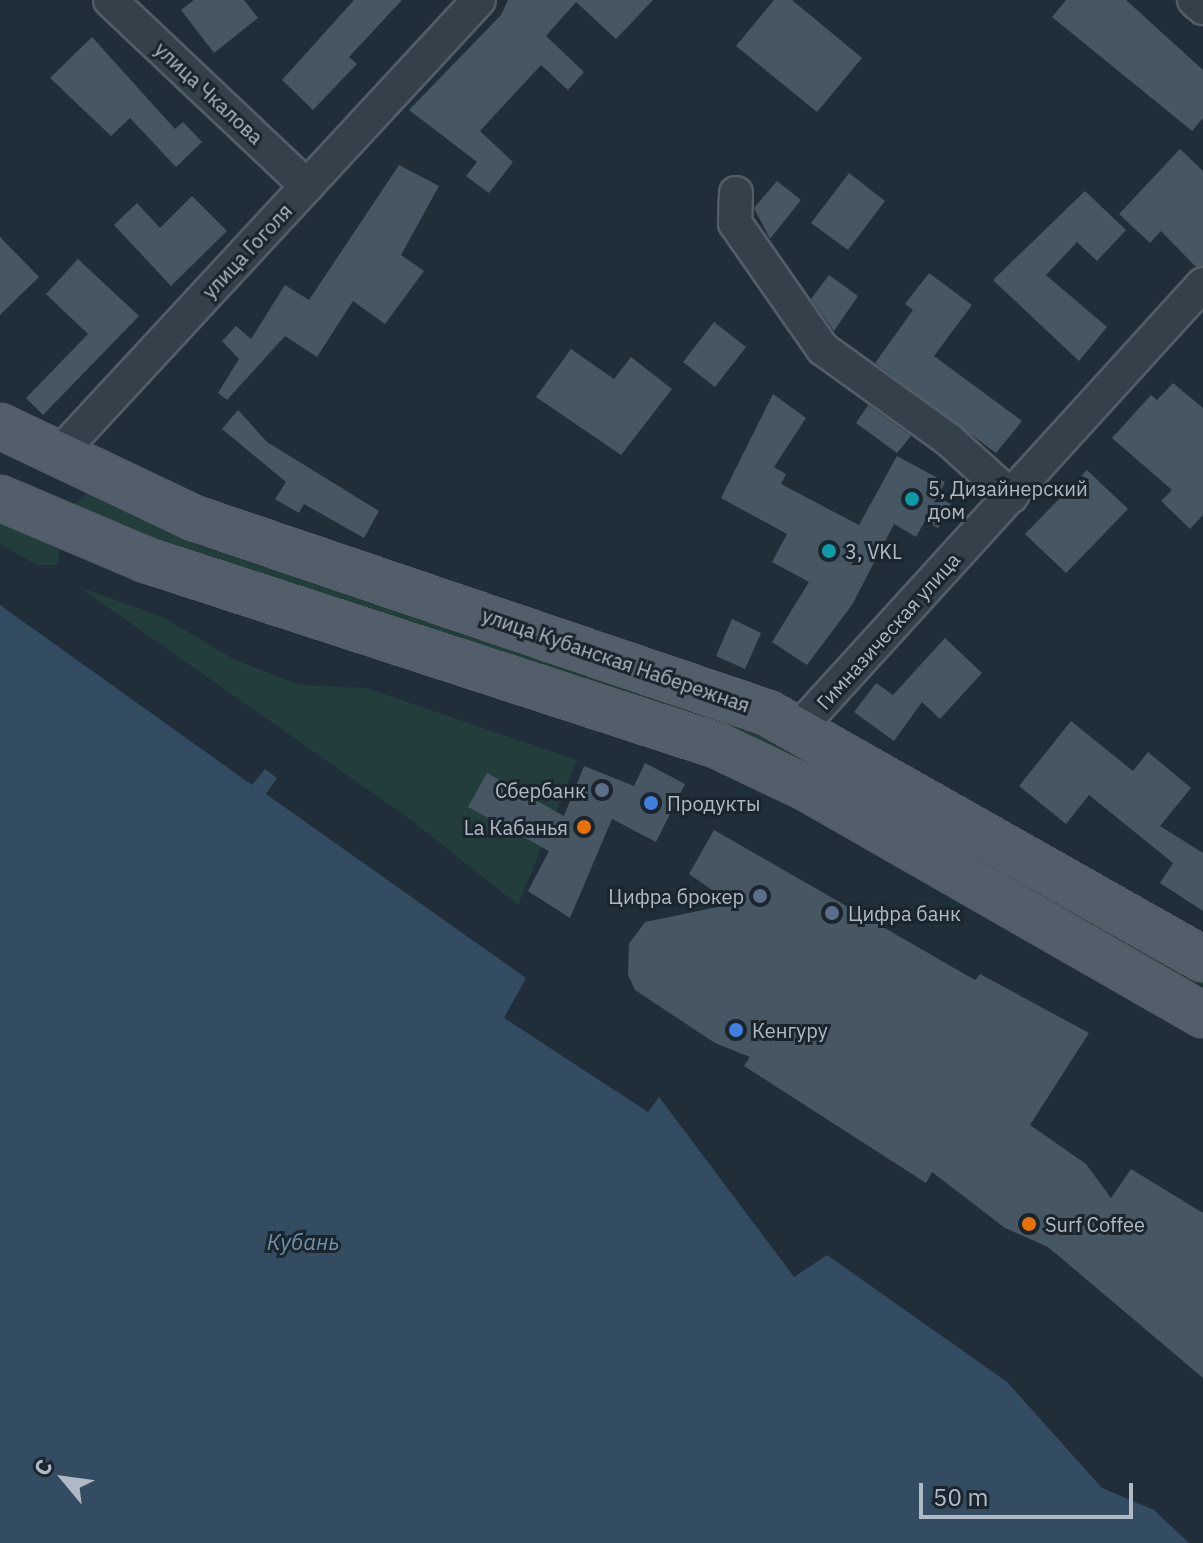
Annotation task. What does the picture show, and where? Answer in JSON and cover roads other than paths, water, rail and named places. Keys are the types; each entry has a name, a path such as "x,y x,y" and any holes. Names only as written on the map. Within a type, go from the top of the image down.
{"main road":[{"name":"улица Кубанская Набережная","path":"0,426 57,456 194,518 799,728 1203,959"},
{"name":"улица Гоголя","path":"12,504 57,456"},
{"path":"12,504 146,560 718,746 808,789 1203,1015"}],"street":[{"name":"улица Чкалова","path":"110,0 307,186"},
{"name":"улица Гоголя","path":"57,456 479,0"},
{"path":"1194,0 1203,8"},
{"path":"736,193 735,223 823,349 949,440 1011,496"},
{"name":"Гимназическая улица","path":"799,728 1203,284"}],"water":[{"name":"Кубань","path":"0,605 252,785 265,769 277,778 266,794 526,978 504,1018 648,1112 659,1097 794,1277 827,1255 1007,1382 1102,1488 1154,1510 1189,1543 0,1543"}],"place":[{"name":"5, Дизайнерский дом","path":"912,499"},
{"name":"3, VKL","path":"829,551"},
{"name":"Сбербанк","path":"602,790"},
{"name":"Продукты","path":"651,803"},
{"name":"La Кабанья","path":"584,827"},
{"name":"Цифра брокер","path":"760,896"},
{"name":"Цифра банк","path":"832,913"},
{"name":"Кенгуру","path":"736,1030"},
{"name":"Surf Coffee","path":"1029,1224"}]}
